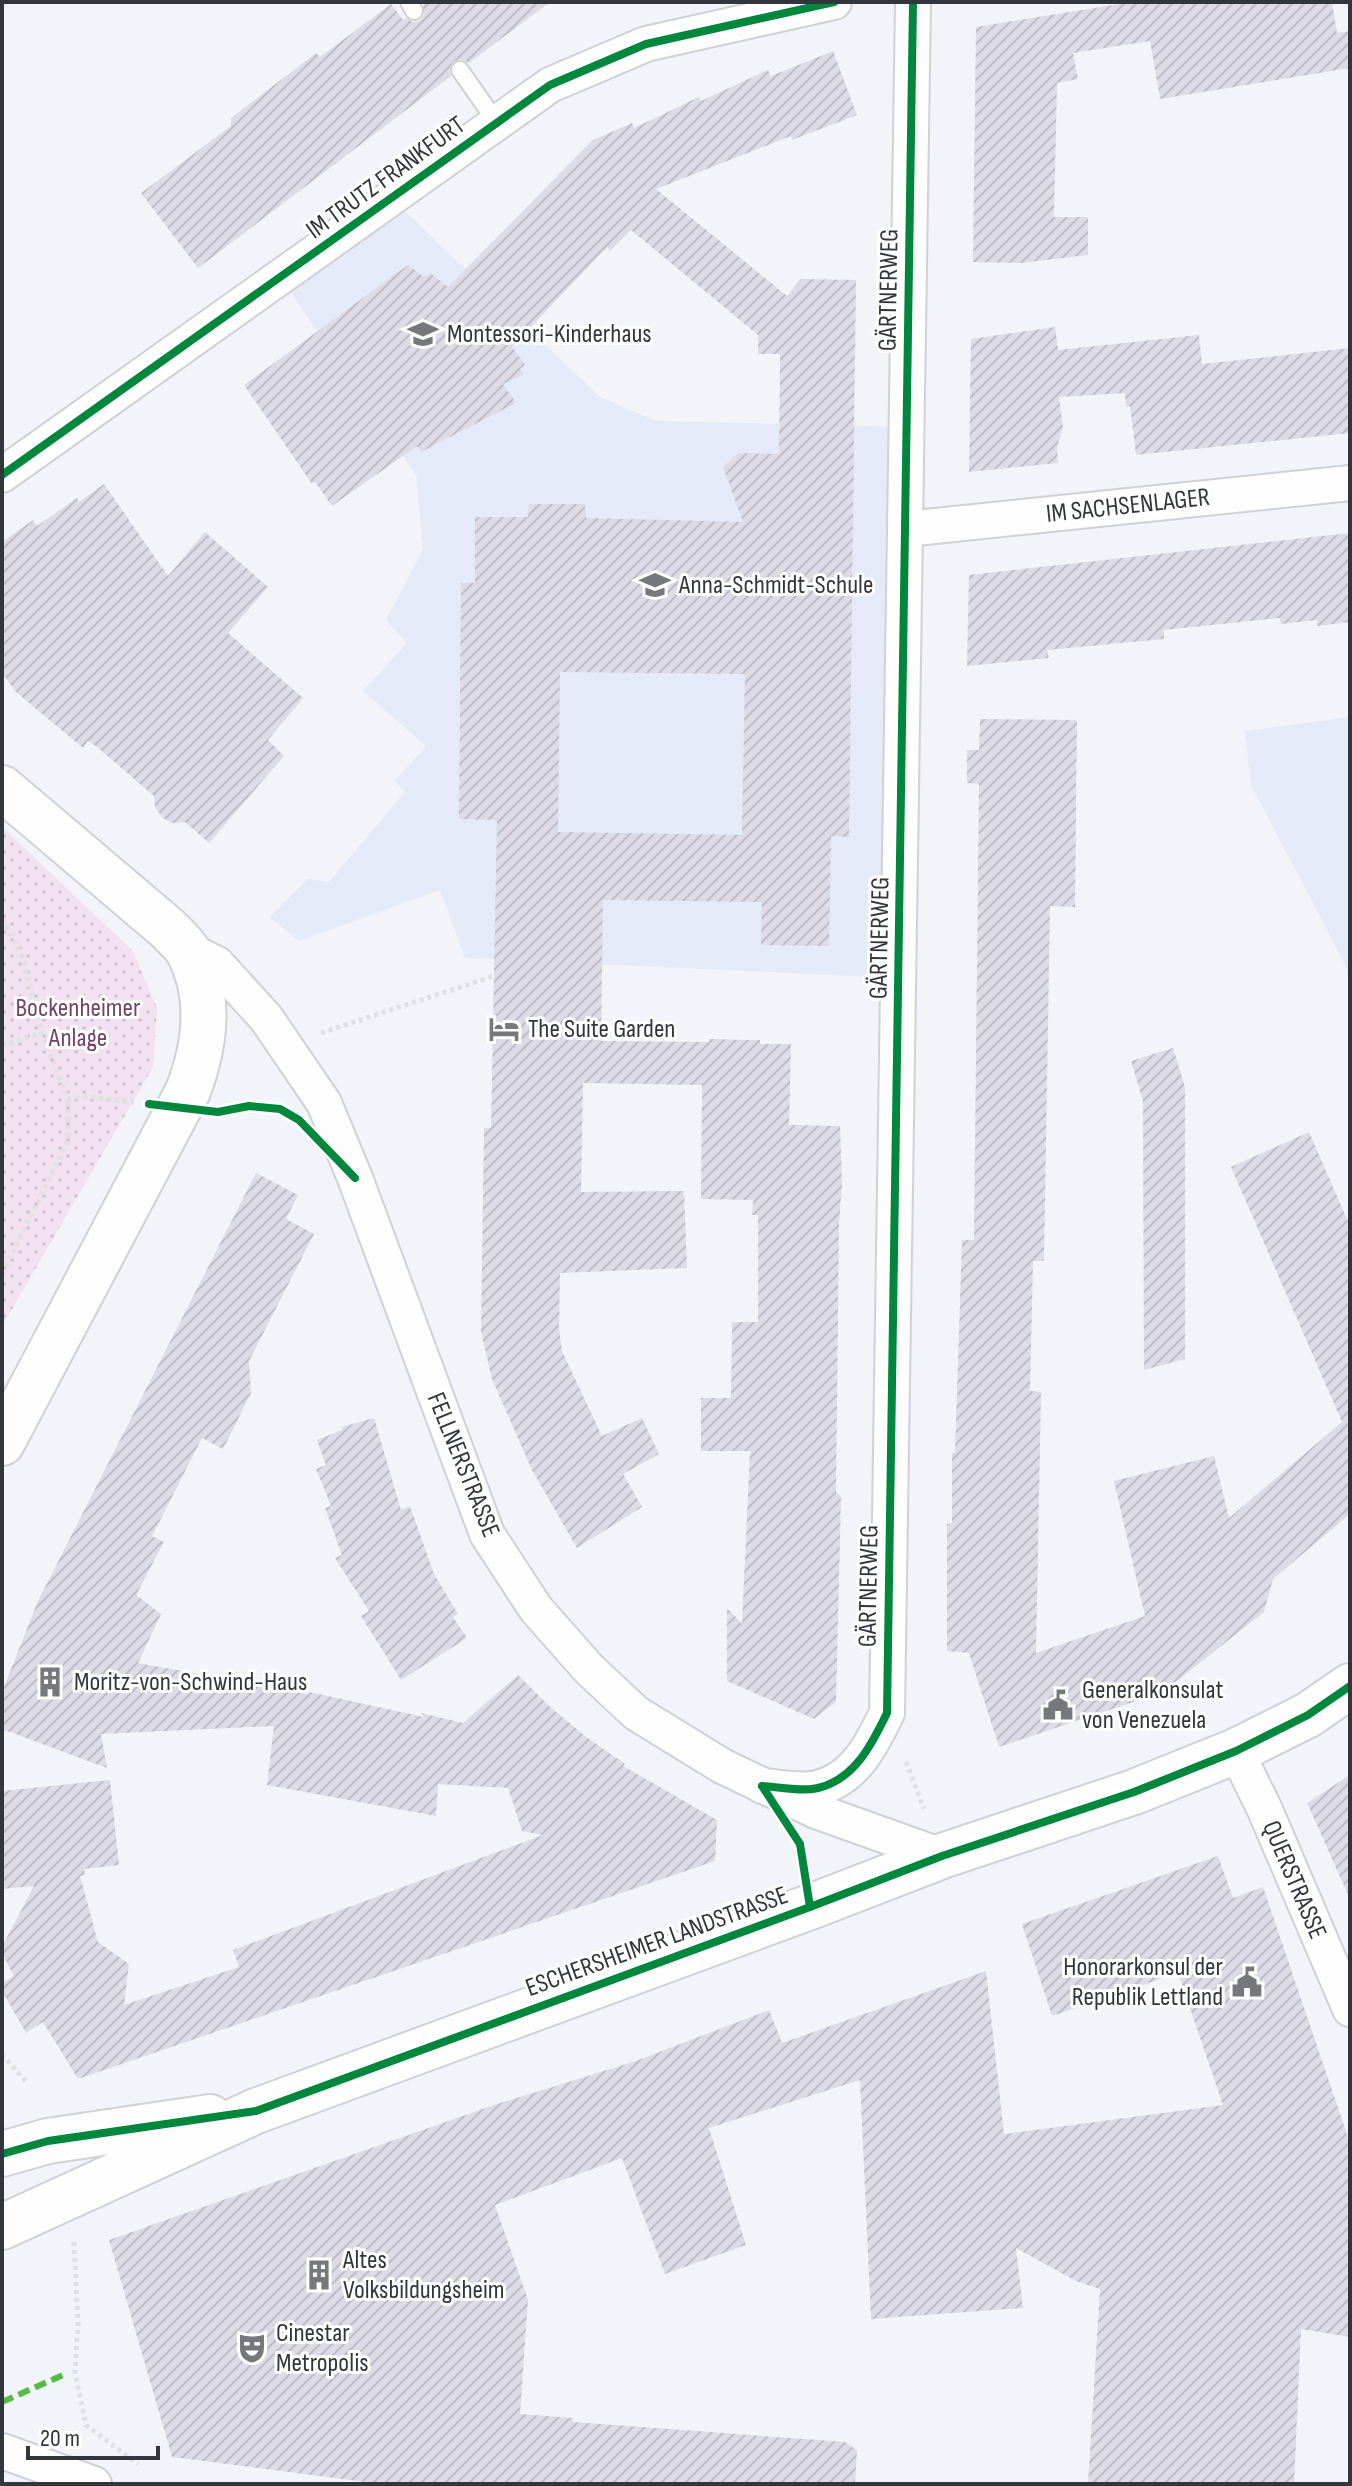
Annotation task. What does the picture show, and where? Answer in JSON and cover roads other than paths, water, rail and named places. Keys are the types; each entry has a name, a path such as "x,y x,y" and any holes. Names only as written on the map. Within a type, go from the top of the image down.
{"main road":[{"path":"2,788 167,928 187,949 200,980 203,1035 199,1061 164,1105 2,1443"},
{"name":"ESCHERSHEIMER LANDSTRASSE","path":"2,2227 256,2111 942,1856 1134,1792 1236,1751 1308,1715 1350,1686"},
{"name":"ESCHERSHEIMER LANDSTRASSE","path":"2,2154 48,2141 256,2111"}],"street":[{"name":"IM TRUTZ FRANKFURT","path":"2,475 550,85 646,44 834,2"},
{"name":"GÄRTNERWEG","path":"762,1786 817,1789 849,1772 871,1745 887,1713 913,2"},
{"name":"IM SACHSENLAGER","path":"906,529 1350,483"},
{"name":"FELLNERSTRASSE","path":"187,949 217,964 266,1018 324,1103 487,1534 536,1609 589,1669 636,1713 722,1766 816,1811 942,1856"},
{"name":"QUERSTRASSE","path":"1236,1751 1265,1810 1350,2009"},
{"path":"2,2451 94,2484"}],"lane":[{"path":"460,70 497,123"}],"place":[{"name":"Montessori-Kinderhaus","path":"423,334"},
{"name":"Anna-Schmidt-Schule","path":"655,585"},
{"name":"The Suite Garden","path":"504,1029"},
{"name":"Moritz-von-Schwind-Haus","path":"50,1682"},
{"name":"Generalkonsulat von Venezuela","path":"1058,1705"},
{"name":"Honorarkonsul der Republik Lettland","path":"1247,1982"},
{"name":"Altes Volksbildungsheim","path":"319,2275"},
{"name":"Cinestar Metropolis","path":"252,2348"}],"park label":[{"name":"Bockenheimer Anlage","path":"78,1023"}]}
